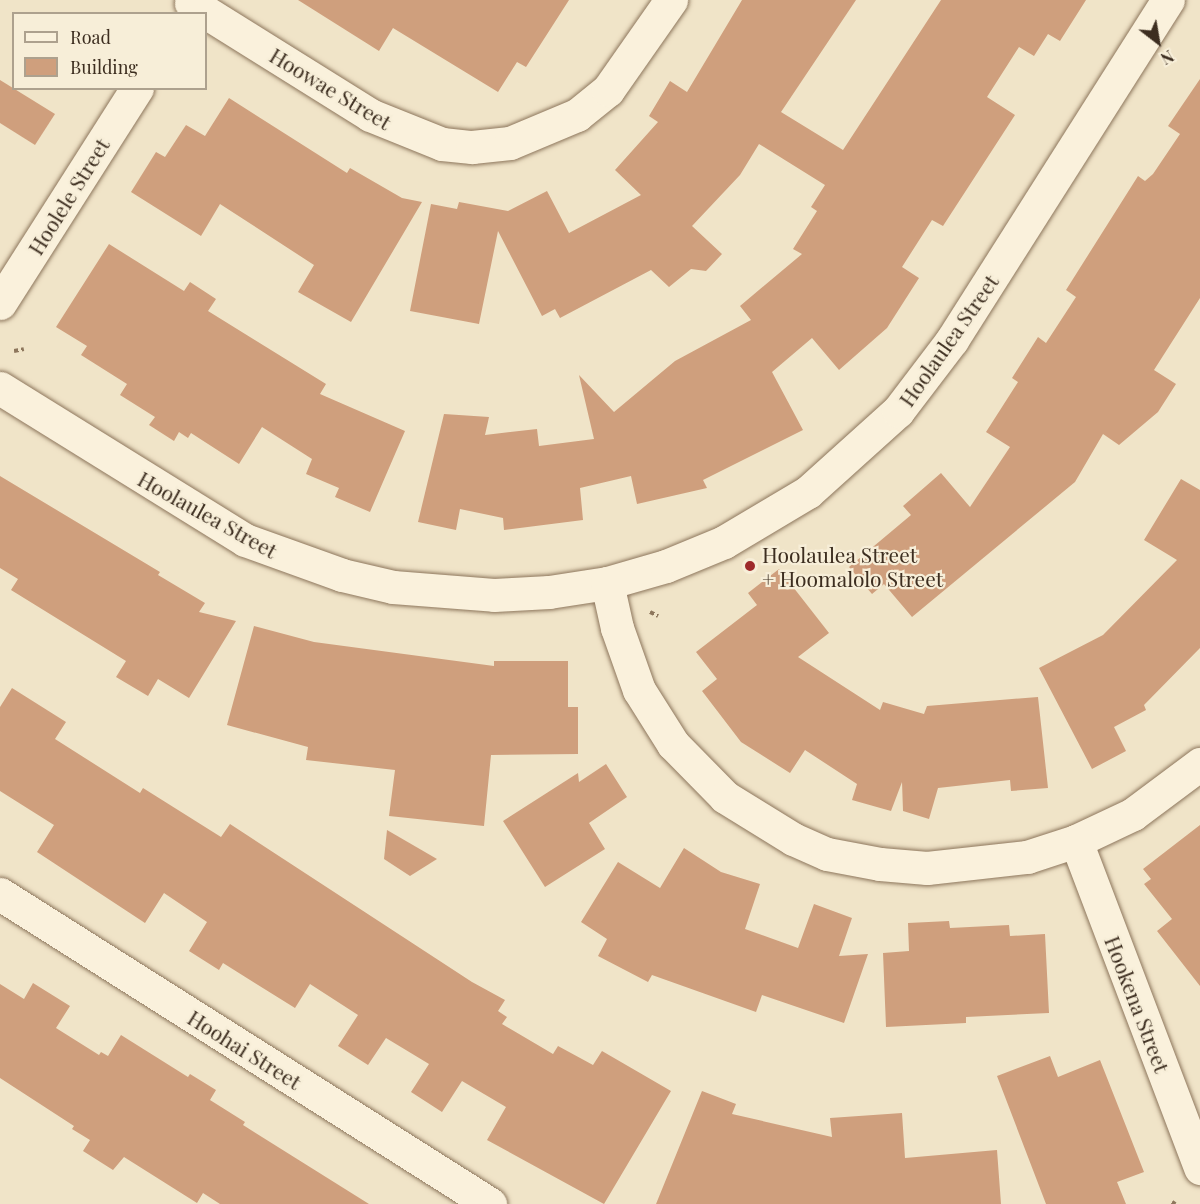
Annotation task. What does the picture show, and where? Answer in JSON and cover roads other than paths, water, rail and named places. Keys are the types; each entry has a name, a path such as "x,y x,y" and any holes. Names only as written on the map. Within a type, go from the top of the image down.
{"street":[{"name":"Hoowae Street","path":"207,16 370,115 442,144 472,147 510,142 577,115 608,90 671,0"},
{"name":"Hoolaulea Street","path":"0,388 202,515 292,560 393,587 443,594 549,592 607,583 676,562 724,542 772,516 839,468 891,419 952,340 1168,0"},
{"name":"Hoolele Street","path":"0,303 135,90"},
{"path":"607,583 617,628 639,690 673,744 725,797 793,839 854,860 927,867 1027,857 1076,841 1133,814 1200,764"},
{"name":"Hookena Street","path":"1076,841 1200,1168"},
{"name":"Hoohai Street","path":"0,894 490,1204"}],"place":[{"name":"Hoolaulea Street + Hoomalolo Street","path":"750,566"}]}
